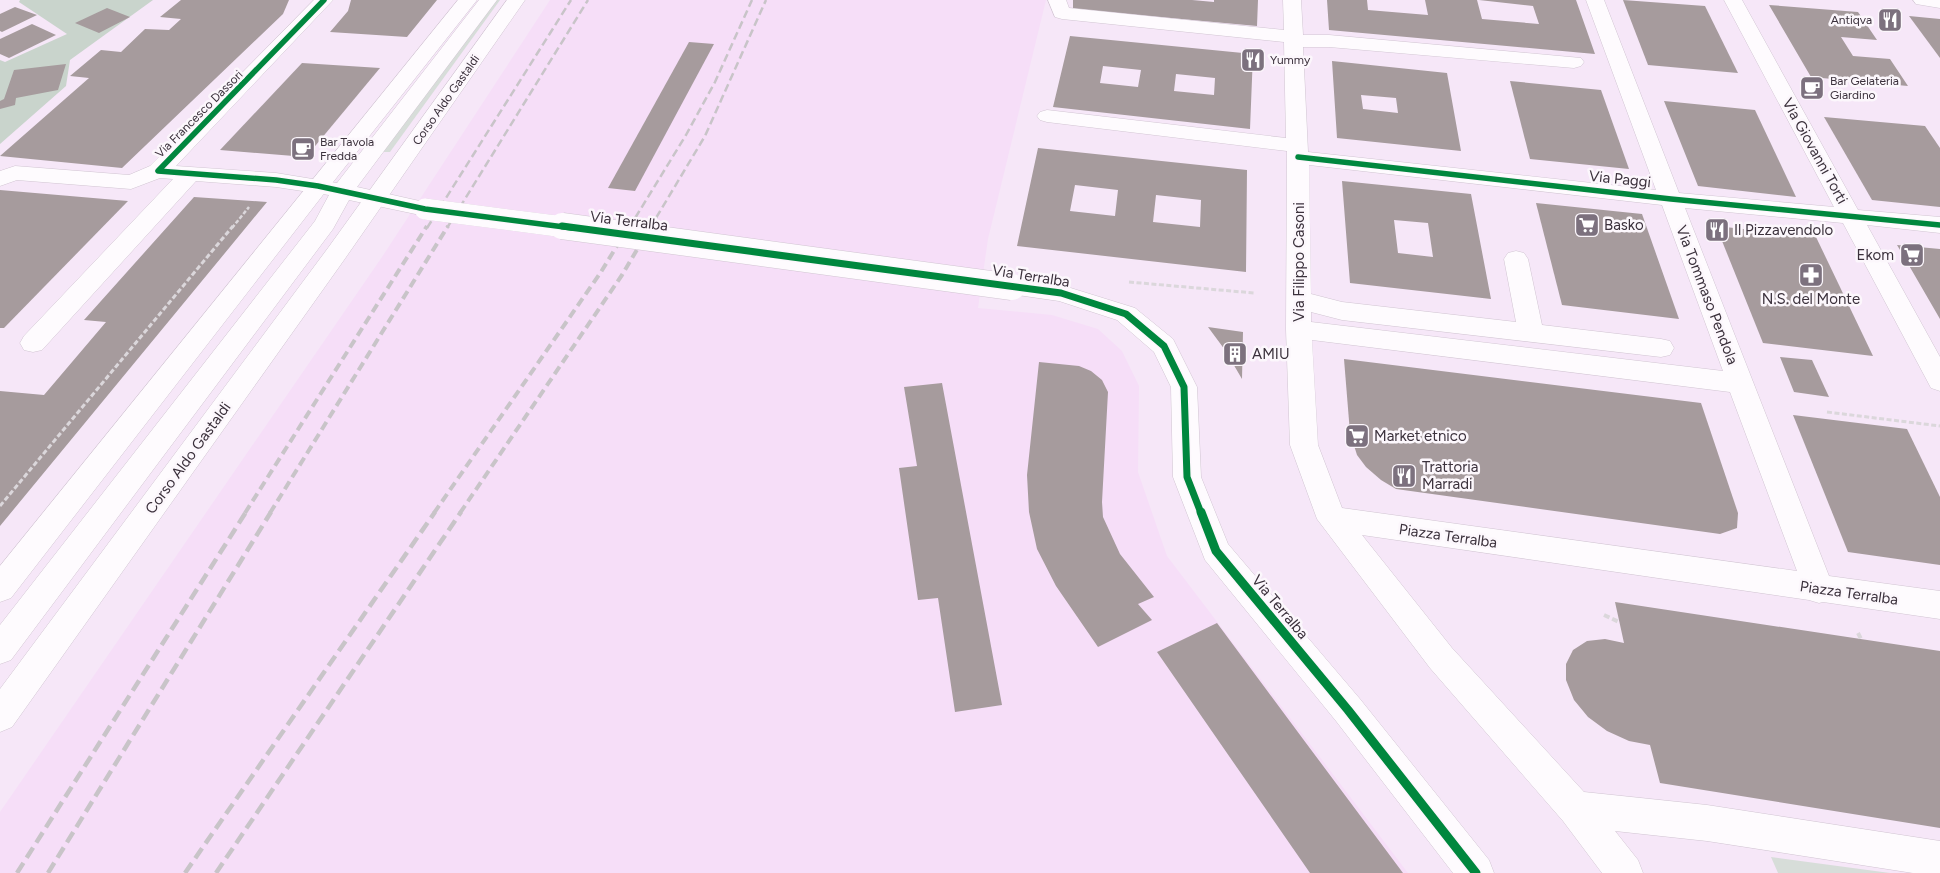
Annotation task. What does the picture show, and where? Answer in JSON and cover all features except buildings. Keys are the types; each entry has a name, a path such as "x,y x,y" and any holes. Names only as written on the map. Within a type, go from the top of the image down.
{"street":[{"name":"Via Francesco Dassori","path":"0,179 16,173 131,182 158,171 249,80 324,0"},
{"name":"Corso Aldo Gastaldi","path":"0,650 325,224 330,189 468,0"},
{"name":"Corso Aldo Gastaldi","path":"0,589 488,0"},
{"name":"Corso Aldo Gastaldi","path":"0,716 375,199 516,0"},
{"path":"1058,0 1062,13 1294,42"},
{"name":"Via Filippo Casoni","path":"1292,0 1298,155 1300,329 1304,445 1332,519"},
{"name":"Via Tommaso Pendola","path":"1595,0 1819,590"},
{"name":"Via Giovanni Torti","path":"1733,0 1940,381"},
{"path":"1922,0 1940,2"},
{"path":"1074,26 1294,42 1330,41 1574,62"},
{"path":"1047,116 1298,155"},
{"path":"1060,133 1298,155"},
{"name":"Via Paggi","path":"1298,155 1671,199 1940,225"},
{"name":"Via Francesco Dassori","path":"158,171 276,180 330,189"},
{"path":"33,343 191,173"},
{"path":"330,189 375,199"},
{"name":"Via Terralba","path":"375,199 425,209 1061,293 1126,314 1164,346 1184,387 1187,477 1216,551 1348,710 1476,873"},
{"path":"1516,259 1531,332"},
{"path":"1300,300 1342,311 1660,348"},
{"path":"1300,329 1740,383"},
{"path":"1332,519 1441,658 1575,809 1625,873"},
{"name":"Piazza Terralba","path":"1332,519 1940,606"},
{"path":"1575,809 1707,823 1940,859"}],"path":[{"path":"0,506 254,201"},
{"path":"1128,282 1254,293"},
{"path":"1827,412 1940,426"},
{"path":"1604,615 1619,622"},
{"path":"1858,633 1861,639"}],"shaded area":[{"path":"20,0 153,0 70,60 66,86 0,144 0,60 5,62 67,34 19,2"},
{"path":"494,0 500,0 390,152 382,152"},
{"path":"550,0 1046,0 988,239 978,308 1052,315 1098,329 1122,351 1139,386 1138,472 1167,556 1408,873 0,873 0,812 382,257"},
{"path":"1771,857 1890,873 1778,873"}],"railway":[{"path":"427,228 571,0"},
{"path":"447,228 588,0"},
{"path":"629,228 686,135 715,82 752,0"},
{"path":"650,228 705,136 766,0"},
{"path":"245,513 427,226"},
{"path":"270,513 448,226"},
{"path":"434,513 601,272 629,226"},
{"path":"460,513 622,275 651,226"},
{"path":"17,873 246,512"},
{"path":"48,873 271,512"},
{"path":"185,873 435,512"},
{"path":"216,873 461,512"}],"cycle path":[{"path":"324,0 158,171 276,180 318,186 425,209 1061,293 1126,314 1164,346 1184,387 1187,477 1216,551 1348,710 1476,873"},
{"path":"1298,157 1671,199 1940,225"}],"place":[{"name":"Antiqva","path":"1890,20"},
{"name":"Yummy","path":"1253,60"},
{"name":"Bar Gelateria Giardino","path":"1812,88"},
{"name":"Bar Tavola Fredda","path":"303,149"},
{"name":"Basko","path":"1587,225"},
{"name":"Il Pizzavendolo","path":"1717,230"},
{"name":"Ekom","path":"1912,255"},
{"name":"N.S. del Monte","path":"1811,275"},
{"name":"AMIU","path":"1235,354"},
{"name":"Market etnico","path":"1357,436"},
{"name":"Trattoria Marradi","path":"1404,476"}]}
